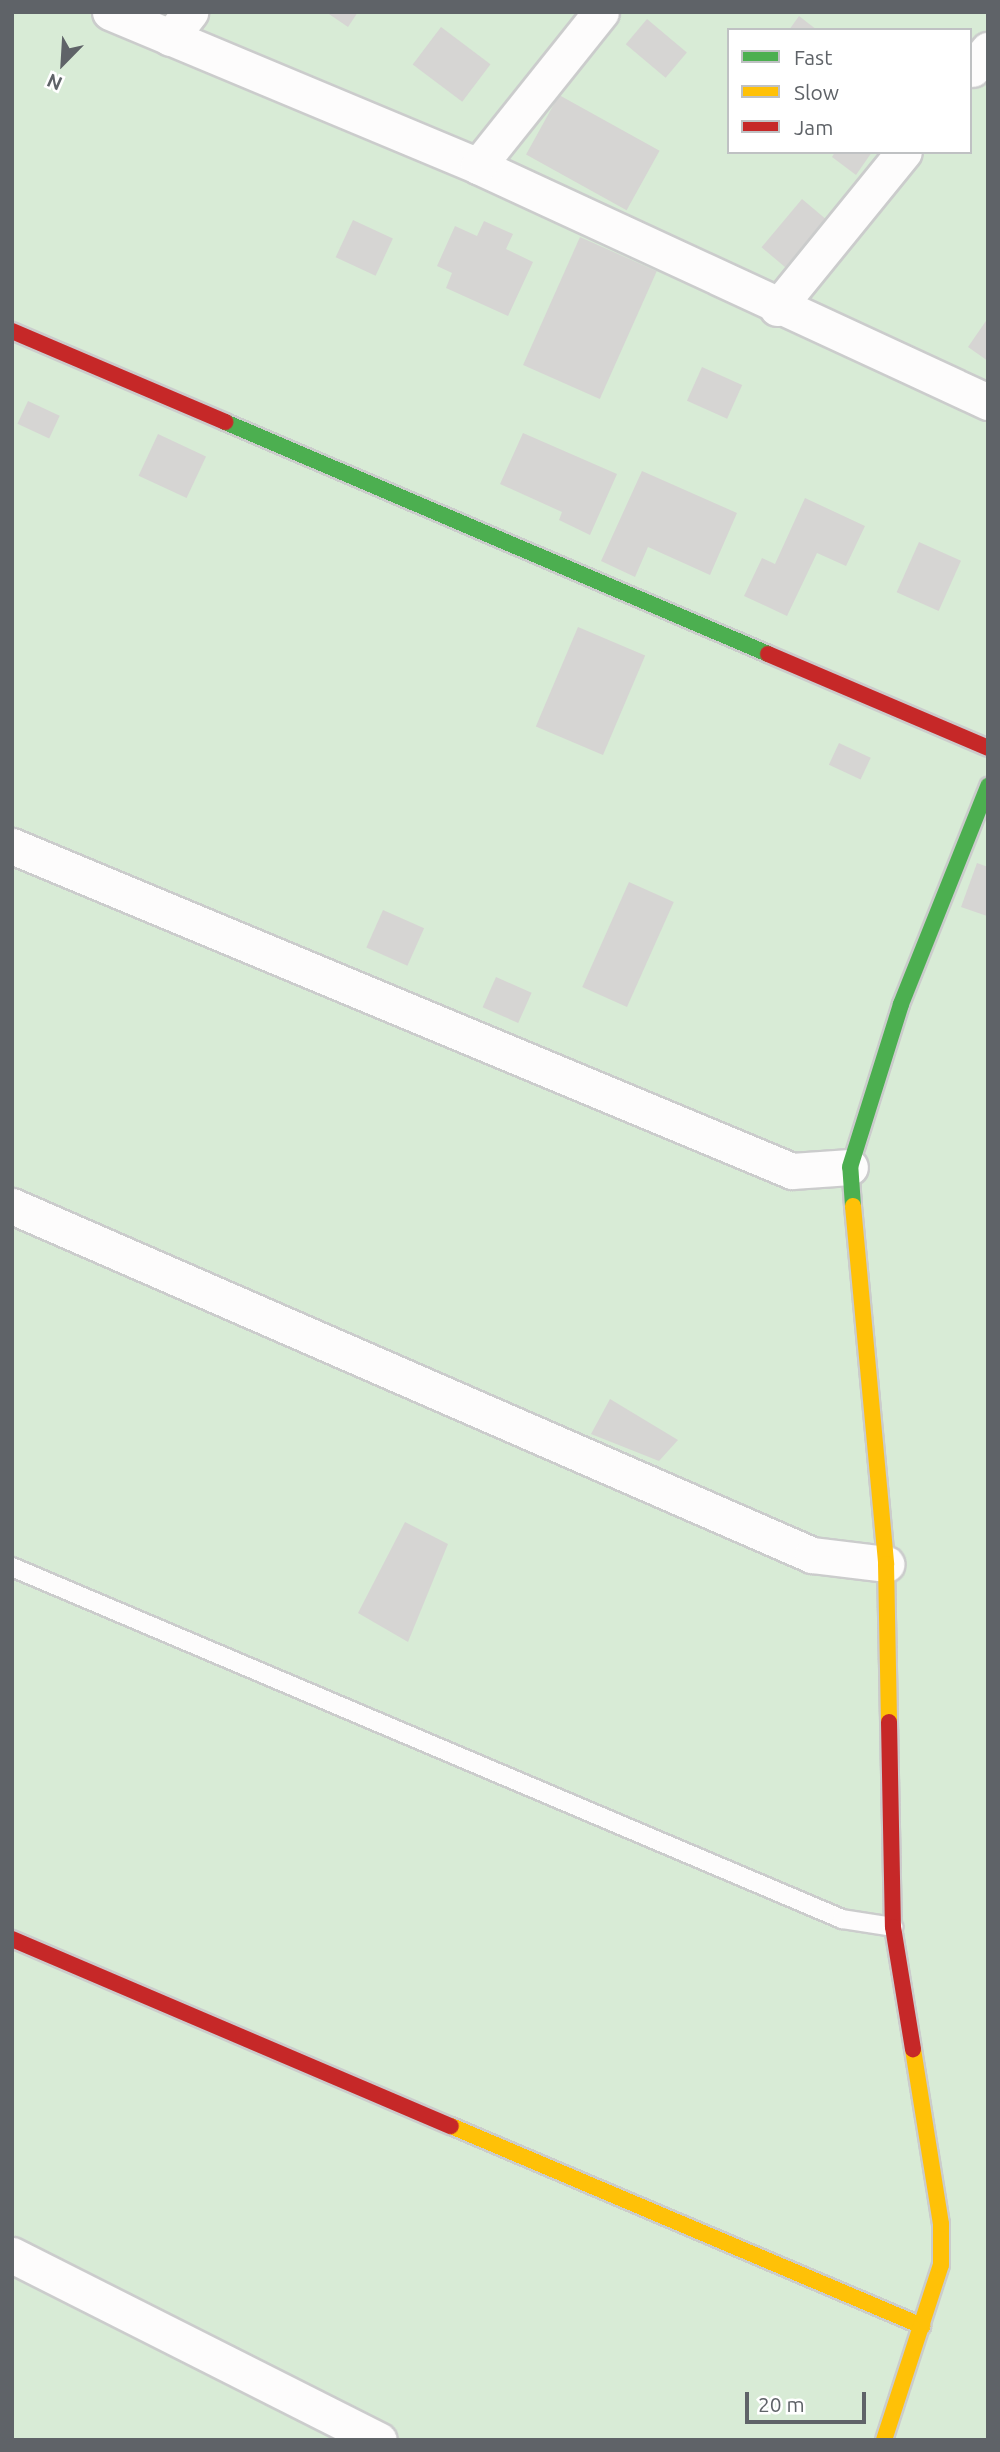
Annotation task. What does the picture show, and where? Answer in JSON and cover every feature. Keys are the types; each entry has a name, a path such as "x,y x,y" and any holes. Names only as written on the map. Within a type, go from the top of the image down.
{"street":[{"path":"110,12 180,25 777,308 988,402"},
{"path":"478,166 601,12"},
{"path":"777,308 902,154"},
{"path":"12,331 988,748"},
{"path":"884,2440 941,2264 941,2224 893,1927 886,1564 850,1167 901,1004 988,786"},
{"path":"12,846 792,1171 850,1167"},
{"path":"12,1206 812,1555 886,1564"},
{"path":"12,1939 922,2326"},
{"path":"12,2255 379,2440"}],"lane":[{"path":"12,1567 842,1919 893,1927"}],"green space":[{"path":"12,12 988,12 988,2440 12,2440"}],"building":[{"path":"326,12 358,12 348,27"},
{"path":"799,16 814,28 790,28"},
{"path":"647,19 687,52 666,78 626,44"},
{"path":"441,27 491,64 462,102 413,65"},
{"path":"559,95 660,151 627,210 526,154"},
{"path":"834,154 871,154 856,175 832,157"},
{"path":"802,199 826,219 785,267 762,247"},
{"path":"353,220 393,239 376,276 336,257"},
{"path":"484,221 513,234 506,249 533,262 508,316 446,288 452,273 437,266 455,226 477,236"},
{"path":"580,237 657,271 600,399 523,365"},
{"path":"988,318 988,361 968,347"},
{"path":"702,367 742,385 727,419 687,401"},
{"path":"28,401 60,416 49,438 17,424"},
{"path":"523,433 617,474 590,535 559,520 562,512 500,484"},
{"path":"158,434 206,456 187,498 139,476"},
{"path":"642,471 737,513 710,575 648,547 635,577 601,561"},
{"path":"805,498 865,526 846,566 817,553 787,616 744,596 762,558 775,564"},
{"path":"919,542 961,561 939,611 897,592"},
{"path":"578,627 645,656 603,755 536,726"},
{"path":"839,743 871,758 861,780 829,765"},
{"path":"977,863 988,867 987,916 961,907"},
{"path":"629,882 674,902 627,1007 582,987"},
{"path":"383,910 424,928 407,966 366,947"},
{"path":"496,977 532,993 518,1023 483,1007"},
{"path":"610,1399 678,1440 659,1461 591,1434"},
{"path":"405,1522 448,1544 408,1642 358,1613"}],"traffic: fast":[{"path":"225,422 768,654"},
{"path":"853,1206 850,1167 901,1004 988,786"}],"traffic: slow":[{"path":"853,1206 886,1564 889,1722"},
{"path":"884,2440 941,2265 941,2224 913,2049"},
{"path":"451,2126 922,2326"}],"traffic: jam":[{"path":"12,331 225,422"},
{"path":"768,654 988,748"},
{"path":"889,1722 893,1927 913,2049"},
{"path":"12,1939 451,2126"}]}
